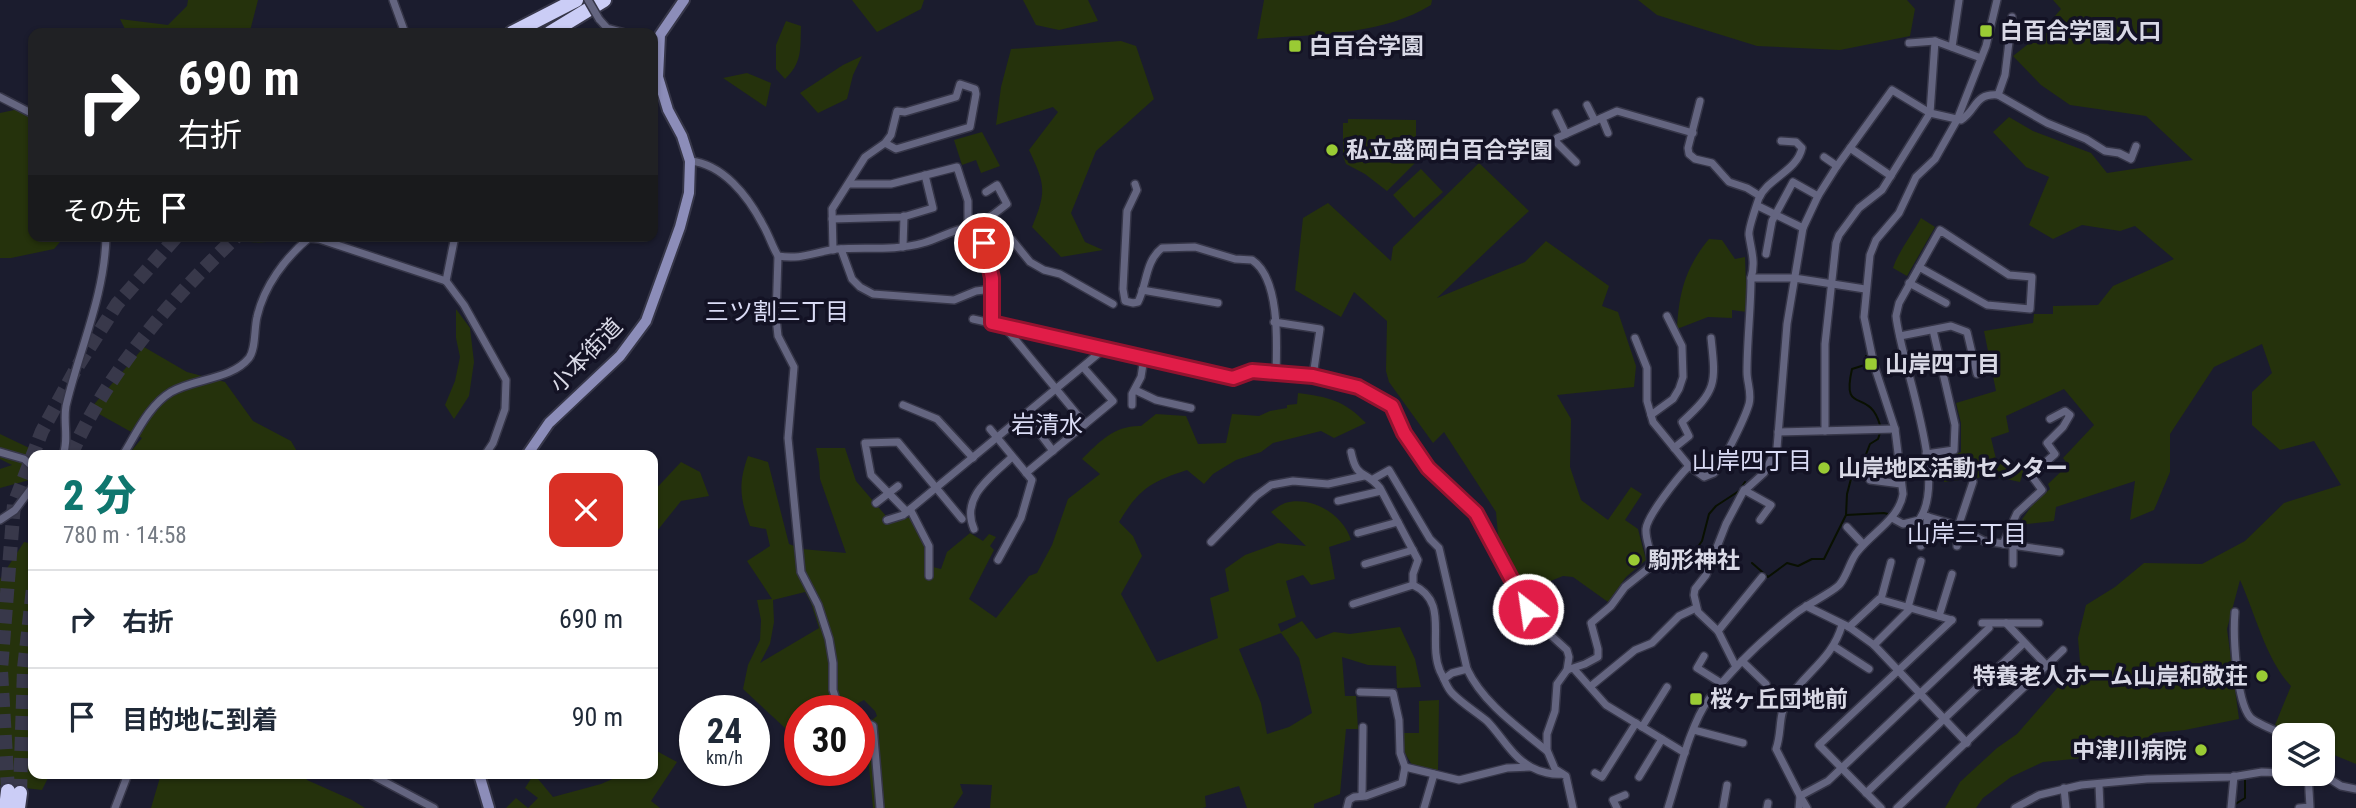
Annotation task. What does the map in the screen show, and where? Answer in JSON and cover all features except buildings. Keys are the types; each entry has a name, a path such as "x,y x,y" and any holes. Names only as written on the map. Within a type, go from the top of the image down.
{"highway":[{"path":"522,28 576,0"},
{"path":"558,28 604,0"},
{"path":"6,808 14,792 18,808"}],"street":[{"path":"393,0 403,28"},
{"path":"588,0 598,19 607,28"},
{"name":"小本街道","path":"658,32 684,0"},
{"path":"1952,47 1959,0"},
{"path":"1668,808 1685,753 1706,702 1755,646 1805,606 1841,583 1855,554 1892,518 1901,503 1902,484 1895,429 1864,317 1870,256 1877,240 1899,213 1916,177 1935,159 1957,120 1981,58 1997,0"},
{"path":"1998,95 2005,75 2012,17"},
{"path":"1825,431 1825,344 1839,235 1859,208 1880,192 1930,113 1936,41"},
{"path":"1909,43 1936,41 1981,58"},
{"path":"885,143 896,149 970,127 975,89 960,83 956,97 905,112 897,111 891,135 885,143 865,157 832,209 837,249 852,279 873,294 954,300 976,291 992,289"},
{"name":"小本街道","path":"530,450 549,423 620,356 646,321 680,228 689,193 690,161 682,136 667,110 658,84"},
{"path":"1766,684 1739,664 1718,631 1696,608 1695,589 1706,575 1726,524 1744,490 1764,473 1775,454 1802,228 1837,166 1892,90 1930,113 1957,120 1964,119 1980,98 1998,95 2105,151 2119,153 2131,159 2136,146"},
{"path":"0,97 28,111"},
{"path":"1700,101 1688,148 1689,155 1712,163 1729,182 1760,196"},
{"path":"1587,105 1608,133"},
{"path":"1576,162 1556,142 1557,138 1617,111 1693,133"},
{"path":"1556,113 1566,134"},
{"path":"1751,278 1754,269 1753,249 1748,232 1760,196 1792,166 1802,152 1796,142 1780,141"},
{"path":"1850,148 1891,176"},
{"path":"1824,157 1837,166"},
{"path":"690,161 705,162 715,168 743,195 763,224 778,256 778,336 794,367 788,438 801,572 818,604 829,639 835,695"},
{"path":"849,184 891,184 957,167 968,201 972,227"},
{"path":"832,219 904,216 933,208 925,175"},
{"path":"1766,254 1767,238 1775,215 1793,182 1818,196"},
{"path":"1135,184 1137,190 1127,211 1123,298 1128,303 1138,302 1158,250 1204,248 1256,263 1273,295 1276,373"},
{"path":"778,256 794,258 837,249 903,247 924,243 972,227 1007,204 997,185 986,192"},
{"path":"1758,206 1802,228"},
{"path":"903,247 904,216"},
{"path":"972,227 979,228 989,257 992,323"},
{"path":"1919,267 1987,305 2030,309 2032,277 2009,275 1940,230 1909,283 1898,308 1896,316 1926,454 1929,481 1921,546"},
{"path":"989,257 1012,240 1030,262 1060,274 1113,304"},
{"path":"64,450 66,408 92,314 106,254 106,242"},
{"path":"126,450 149,414 170,393 189,384 238,369 251,356 257,317 266,290 305,242"},
{"path":"328,242 446,281 464,305 506,380 505,409 488,450"},
{"path":"446,281 455,242"},
{"path":"1635,338 1647,368 1647,401 1657,428 1699,475 1704,477 1714,473 1750,402 1746,377 1747,334 1751,308 1749,257"},
{"path":"1751,278 1794,278 1865,289"},
{"path":"1909,283 1946,303"},
{"path":"1142,290 1218,303"},
{"path":"1651,415 1673,399 1683,377 1682,346 1667,316"},
{"path":"973,319 1233,378 1252,371 1313,376 1358,387 1392,406 1404,433 1428,468 1476,513 1513,582 1525,598 1528,609 1545,631 1567,650 1570,669 1591,686 1606,705 1685,753"},
{"path":"1274,322 1320,330 1313,376"},
{"path":"1004,326 1085,424"},
{"path":"1900,336 1951,326 1967,332 1977,374"},
{"path":"1926,454 1954,450 1955,425 1933,330"},
{"path":"1674,448 1689,436 1682,422 1703,401 1714,382 1711,338"},
{"path":"887,520 903,515 936,489 1104,349"},
{"path":"1132,405 1144,358"},
{"path":"1026,473 1113,401 1083,367"},
{"path":"1135,390 1156,400 1191,408"},
{"path":"903,405 937,419 973,458"},
{"path":"2003,544 2017,513 2042,490 2031,475 2056,454 2047,443 2063,427 2070,415 2065,411 2050,419"},
{"path":"1026,415 1053,451"},
{"path":"990,429 1032,480 1011,538 998,560"},
{"path":"1778,432 1895,429"},
{"path":"929,576 929,546 909,510 871,475 865,443 898,442 962,519"},
{"path":"0,452 28,463"},
{"path":"1350,452 1354,468 1373,479 1381,491 1418,559 1413,585"},
{"path":"974,529 970,519 971,502 982,485 1012,457"},
{"path":"1573,808 1569,782 1555,769 1547,751 1547,734 1555,711 1557,684 1570,669 1598,657 1591,623 1611,606 1625,587 1650,567 1648,522 1670,485 1689,466"},
{"path":"1373,479 1389,470 1430,539 1439,548 1467,669 1482,694 1547,751"},
{"path":"1211,542 1268,487 1293,481 1328,484 1365,476"},
{"path":"1870,480 1902,484"},
{"path":"1956,546 1973,482"},
{"path":"876,503 898,486"},
{"path":"1744,490 1771,505 1760,520"},
{"path":"1338,501 1381,491"},
{"path":"0,520 15,510 28,493"},
{"path":"1892,518 1903,524 1915,522 1925,516"},
{"path":"1925,516 1959,528 1984,541 2060,552"},
{"path":"1358,533 1398,523"},
{"path":"1847,527 1863,544"},
{"path":"2012,564 2013,545"},
{"path":"1365,564 1413,550"},
{"path":"1874,645 1909,607 1921,561"},
{"path":"1881,599 1891,562"},
{"path":"1939,616 1952,574"},
{"path":"1718,631 1762,577"},
{"path":"1353,604 1413,585"},
{"path":"1413,585 1427,594 1435,607 1438,666 1451,693 1490,724 1495,733 1531,767"},
{"path":"1807,808 1776,749 1782,711 1788,699 1835,646 1845,626 1881,599 1952,620 1819,745 1881,808"},
{"path":"1805,606 1845,626 1874,645 1966,743"},
{"path":"1591,686 1635,650 1652,643 1679,617 1696,608"},
{"path":"2235,612 2233,639 2246,712 2256,722 2272,729"},
{"path":"1982,622 2039,623"},
{"path":"2006,623 2047,666"},
{"path":"1800,796 1828,781 1989,628"},
{"path":"1866,793 2024,643"},
{"path":"1835,646 1869,669"},
{"path":"1897,808 2063,650"},
{"path":"1704,656 1697,668 1721,683"},
{"path":"1444,679 1452,673 1467,669"},
{"path":"1595,773 1602,777 1667,687"},
{"path":"1347,808 1349,800 1354,797 1402,783 1405,767 1400,753 1399,720 1393,693 1360,692"},
{"path":"1362,796 1363,727"},
{"path":"1694,730 1743,743"},
{"path":"1639,777 1662,739"},
{"path":"875,749 880,808"},
{"path":"1405,767 1464,779 1507,768 1531,767 1554,775 1563,774"},
{"path":"2015,808 2028,804 2039,794 2064,788 2147,779 2272,772"},
{"path":"1424,808 1434,774"},
{"path":"2231,808 2234,776"},
{"path":"115,808 126,779"},
{"path":"379,779 433,808"},
{"path":"480,779 489,808"},
{"path":"2335,782 2356,789"},
{"path":"1723,808 1727,785"},
{"path":"2099,785 2100,808"},
{"path":"2299,808 2309,807 2308,786"},
{"path":"2064,788 2066,808"},
{"path":"1617,808 1613,800 1625,794"},
{"path":"1799,808 1800,796"}],"green space":[{"path":"188,0 258,0 251,28 124,28 120,19 168,25 187,6"},
{"path":"852,0 924,0 921,9 877,32"},
{"path":"1023,0 1088,0 1098,21 1059,30 1036,25"},
{"path":"1264,0 1432,0 1431,5 1412,15 1369,28 1257,39"},
{"path":"1638,0 1907,0 1915,9 1910,36 1840,50 1757,46 1657,15"},
{"path":"2053,0 2356,0 2356,764 2335,755 2335,723 2276,723 2291,686 2268,650 2240,580 2227,629 2239,719 2154,733 2124,754 2043,762 2011,777 1983,798 1976,808 1945,808 1960,782 1997,748 2017,734 2080,662 2078,638 2086,605 2115,587 2144,563 2202,564 2245,541 2284,503 2341,485 2314,441 2280,450 2252,425 2252,392 2272,373 2262,344 2214,367 2170,434 2170,472 2154,510 2130,520 2135,481 2056,507 2054,521 2018,525 2033,504 2050,489 2048,484 2068,465 2063,458 2094,425 2064,389 2006,416 2009,432 1991,438 1996,459 2024,468 2020,482 1992,476 1944,482 1942,459 1961,452 1961,423 1956,403 1996,391 1984,331 2033,323 2034,314 2053,314 2053,306 2098,305 2113,286 2174,259 2135,226 2120,231 2082,225 2053,239 2029,225 2049,177 2026,167 1993,132 2009,117 2033,131 2091,153 2107,173 2193,160 2146,116 2070,105 2041,85 2013,56 2037,37 2061,9"},
{"path":"786,21 801,26 798,61 785,79 776,69 776,45"},
{"path":"1121,41 1136,46 1154,99 1096,151 1071,213 1085,242 1103,250 1061,257 1032,227 1040,205 1042,188 1029,150 1058,112 1053,107 996,125 1001,87 1011,49"},
{"path":"862,56 853,75 847,99 818,113 800,93 843,65"},
{"path":"747,73 771,83 766,107 723,78"},
{"path":"28,107 28,242 60,242 54,249 0,258 0,113"},
{"path":"1348,119 1416,120 1416,162 1387,191 1346,164 1343,156 1343,123 1348,123"},
{"path":"982,132 1000,166 981,173 976,160 962,165 954,140"},
{"path":"1479,163 1529,211 1437,298 1525,262 1546,241 1609,286 1602,306 1618,312 1636,366 1634,387 1557,395 1571,419 1570,467 1581,500 1608,520 1631,487 1642,494 1625,520 1638,529 1646,560 1626,577 1608,602 1573,577 1563,576 1543,584 1524,585 1505,554 1498,535 1496,512 1444,432 1433,443 1389,382 1386,371 1387,321 1354,292 1341,317 1295,290 1303,218 1328,203 1391,261 1393,247"},
{"path":"1421,169 1443,192 1414,218 1393,195"},
{"path":"1921,218 1935,227 1907,276 1893,268"},
{"path":"1709,239 1722,240 1735,259 1745,257 1747,312 1732,310 1732,318 1708,317 1677,329 1679,304 1685,281 1694,260"},
{"path":"456,309 470,328 474,362 469,396 454,419 445,405 455,381 460,357 456,338"},
{"path":"144,347 187,372 225,382 253,421 291,441 296,450 132,450 142,438 90,409"},
{"path":"1298,393 1327,398 1343,404 1366,423 1334,438 1321,431 1273,443 1261,452 1236,460 1213,474 1204,484 1187,470 1154,483 1140,494 1119,522 1133,536 1142,556 1121,594 1157,662 1218,638 1210,598 1229,591 1225,569 1245,555 1278,543 1306,546 1271,512 1285,503 1295,501 1315,505 1334,515 1351,540 1329,547 1335,579 1311,585 1303,575 1286,581 1296,617 1278,624 1281,632 1302,621 1316,639 1334,632 1350,634 1400,627 1415,659 1421,687 1397,688 1396,666 1368,665 1342,657 1345,696 1356,696 1358,729 1346,729 1340,794 1314,804 1314,808 1247,808 1239,786 1205,796 1206,807 1203,808 990,808 992,785 960,784 963,793 953,808 873,808 871,786 875,786 875,695 784,695 784,727 770,714 770,695 749,695 743,689 748,665 760,640 761,620 757,600 772,599 747,561 770,546 766,529 750,526 744,507 741,491 748,456 768,462 789,544 802,549 846,553 820,479 816,448 845,448 856,481 886,516 886,522 912,517 926,548 926,577 933,576 933,567 941,569 947,552 970,533 983,541 989,534 996,537 990,546 994,550 969,599 996,618 1029,576 1037,573 1052,545 1068,499 1100,474 1082,459 1108,436 1123,428 1141,426 1156,414 1186,416 1198,444 1226,443 1232,414 1259,416 1287,408 1287,405 1297,404","holes":["805,592 819,628 760,663 770,644 774,622 773,600","1281,633 1299,658 1312,713 1289,727 1267,734 1261,703 1239,649"]},
{"path":"0,434 34,450 28,450 28,480 0,488 0,469 12,465 0,459"},
{"path":"681,462 700,472 709,496 681,501 658,530 658,487"},
{"path":"24,542 28,543 28,779 48,779 42,790 0,785 0,579"},
{"path":"1439,700 1438,771 1412,765 1402,748 1403,733 1419,733 1419,701"},
{"path":"658,752 677,762 651,801 660,808 528,808 538,798 525,788 531,779 538,779 553,797 612,779 658,779"},
{"path":"160,779 306,779 365,808 151,808"},
{"path":"516,798 528,808 506,808"}],"waterway":[{"path":"1866,356 1868,364 1852,369 1850,393 1875,413 1880,425"},
{"path":"1752,563 1768,577 1787,563 1798,566 1812,559 1824,559 1846,515 1847,494 1852,475 1863,462 1870,444 1878,439 1880,433"},
{"path":"1703,575 1692,555 1702,541 1709,514 1739,491 1745,482"},
{"path":"1846,515 1888,514"},
{"path":"2234,805 2245,798 2245,779"}],"tunnel":[{"path":"35,450 42,431 77,367 117,304 172,242"},
{"path":"73,450 103,394 122,365 188,285 231,242"},
{"path":"8,791 1,670 14,504 28,468"},
{"path":"20,793 24,668 28,632"}],"place":[{"name":"白百合学園入口","path":"1986,31"},
{"name":"白百合学園","path":"1295,46"},
{"name":"私立盛岡白百合学園","path":"1332,150"},
{"name":"山岸四丁目","path":"1871,364"},
{"name":"山岸地区活動センター","path":"1824,468"},
{"name":"駒形神社","path":"1634,560"},
{"name":"特養老人ホーム山岸和敬荘","path":"2262,676"},
{"name":"桜ヶ丘団地前","path":"1696,699"},
{"name":"中津川病院","path":"2201,750"}],"district":[{"name":"三ツ割三丁目","path":"777,312"},
{"name":"岩清水","path":"1047,425"},
{"name":"山岸四丁目","path":"1752,461"},
{"name":"山岸三丁目","path":"1967,534"}],"route":[{"path":"984,243 992,278 992,323 1233,378 1252,371 1341,381 1385,401 1392,406 1404,433 1428,468 1476,513 1513,582 1525,598 1528,609"}]}
